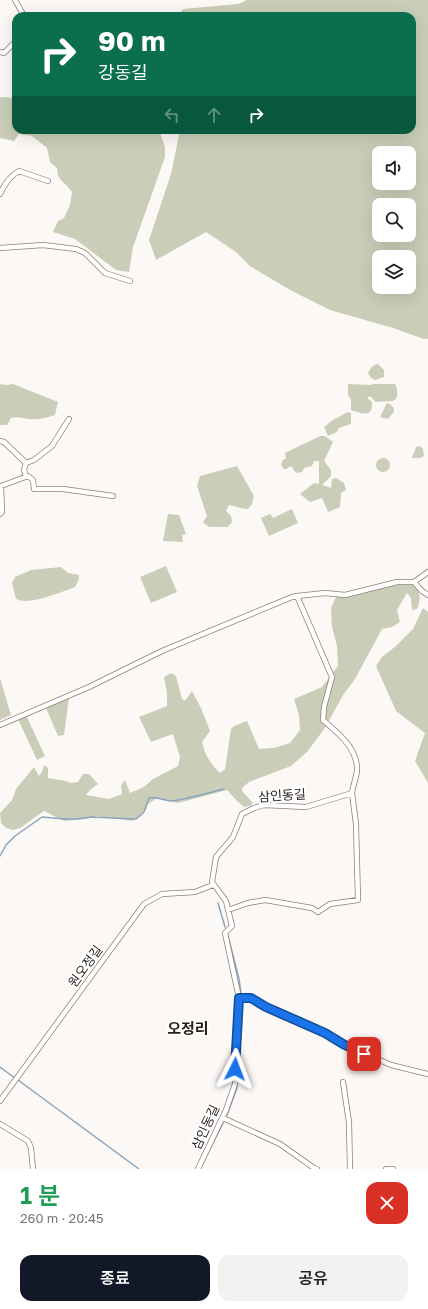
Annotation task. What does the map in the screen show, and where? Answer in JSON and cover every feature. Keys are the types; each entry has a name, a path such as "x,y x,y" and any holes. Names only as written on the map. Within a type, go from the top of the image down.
{"street":[{"path":"15,0 22,12"},
{"path":"0,52 4,53 12,45"},
{"path":"0,194 8,180 19,171 48,180"},
{"path":"0,248 43,245 79,249 106,273 130,281"},
{"path":"26,463 34,460 52,446 69,419"},
{"path":"0,441 4,442 26,463"},
{"path":"26,463 24,470 26,477"},
{"path":"0,514 2,512 1,486 28,476 33,480 34,488 63,489 113,496"},
{"path":"0,725 88,687 162,651 292,597 325,593 345,595 397,582 414,582 428,572"},
{"path":"414,582 428,595"},
{"path":"228,910 248,903 265,900 312,908 318,912 330,904 358,900 356,824 352,793 357,771 354,755 345,740 323,720 324,707 332,677 297,596"},
{"name":"삼인동길","path":"198,1169 223,1118 234,1084 239,998 225,933 232,926 226,902 212,882 216,857 234,837 242,814 254,808 264,806 306,807 352,793"},
{"name":"원오정길","path":"0,1101 144,904 162,894 195,892 213,885"},
{"path":"239,998 251,998 266,1007 325,1033 343,1044 391,1066 428,1074"},
{"path":"344,1082 349,1122 350,1169"},
{"path":"223,1118 280,1144 317,1169"},
{"path":"0,1124 28,1141 31,1148 33,1169"},
{"path":"386,1169 393,1169"}],"green space":[{"path":"247,0 428,0 428,339 330,310 290,290 250,266 236,252 206,232 156,260 149,240 171,174 179,134 416,134 416,12 181,12 183,9 238,4"},
{"path":"0,97 12,98 12,134 19,134 14,141 0,138"},
{"path":"19,134 160,134 165,147 165,157 133,247 129,272 116,270 75,239 53,232 58,221 64,218 70,205 72,192 58,176 57,168 50,162 47,148 32,136"},
{"path":"378,364 384,370 384,377 375,380 371,378 368,373 373,366"},
{"path":"0,384 13,384 58,402 55,415 35,419 13,417 7,425 0,425"},
{"path":"348,384 395,384 397,397 393,401 376,402 370,396 367,398 372,402 372,407 371,411 366,414 351,410 351,399 348,395"},
{"path":"387,403 392,406 394,410 388,419 380,417"},
{"path":"348,412 351,413 351,424 339,428 337,432 328,436 324,427"},
{"path":"320,436 325,436 333,442 324,461 331,470 331,476 322,485 331,488 332,479 336,478 344,483 346,490 341,493 340,507 328,512 322,498 310,502 300,494 314,483 319,484 319,461 314,461 312,466 304,468 302,472 296,473 291,466 284,469 281,465 284,459 286,459 285,453"},
{"path":"420,446 423,449 424,456 420,458 412,458 416,447"},
{"path":"383,458 388,460 390,465 388,470 383,472 378,470 376,465 378,460"},
{"path":"237,466 254,496 252,504 248,509 229,505 226,511 231,516 232,522 228,527 209,527 203,522 207,516 197,486 200,476"},
{"path":"292,509 298,523 269,536 261,518 270,514 273,518"},
{"path":"168,514 179,515 186,534 182,535 183,542 163,541"},
{"path":"166,566 177,592 151,603 140,577"},
{"path":"61,567 68,573 79,575 79,579 75,587 37,600 22,601 16,599 12,583 15,577 31,570"},
{"path":"397,584 414,584 420,596 417,609 412,610 411,598 407,593 397,610 400,622 392,627 382,629 355,679 343,695 325,728 307,752 291,766 249,782 243,787 242,791 253,803 250,806 244,807 227,790 178,803 157,798 148,804 144,813 140,817 132,821 97,816 64,821 44,811 20,828 13,830 6,828 1,823 0,813 12,800 16,789 34,767 39,776 44,765 48,768 48,778 70,783 78,782 83,774 89,774 98,784 86,795 109,799 122,794 121,786 125,780 130,793 144,787 153,779 178,766 180,757 173,734 151,742 139,717 167,706 167,693 164,677 171,673 176,676 182,699 185,701 192,691 201,708 210,731 202,742 203,747 208,759 220,773 225,769 231,729 234,726 247,721 259,749 274,748 290,743 300,730 299,715 294,699 322,687 338,666 337,646 332,627 331,608 336,597 344,597"},
{"path":"423,608 428,612 428,783 415,761 425,733 396,711 376,666 382,657 396,646 413,629"},
{"path":"0,678 11,715 0,720"},
{"path":"69,698 64,735 58,736 46,708"},
{"path":"26,715 45,756 37,760 18,719"}],"waterway":[{"path":"0,856 6,845 15,836 42,817 65,819 92,817 136,819 144,812 149,798 171,801 224,789"},
{"path":"218,903 225,927"},
{"path":"228,936 241,993"},
{"path":"227,1115 237,1088 242,1001"},
{"path":"0,1067 15,1078"},
{"path":"18,1080 139,1169"},
{"path":"207,1155 223,1123"}],"district":[{"name":"오정리","path":"188,1029"}],"route":[{"path":"235,1069 239,998 251,998 266,1007 325,1033 364,1054"}]}
